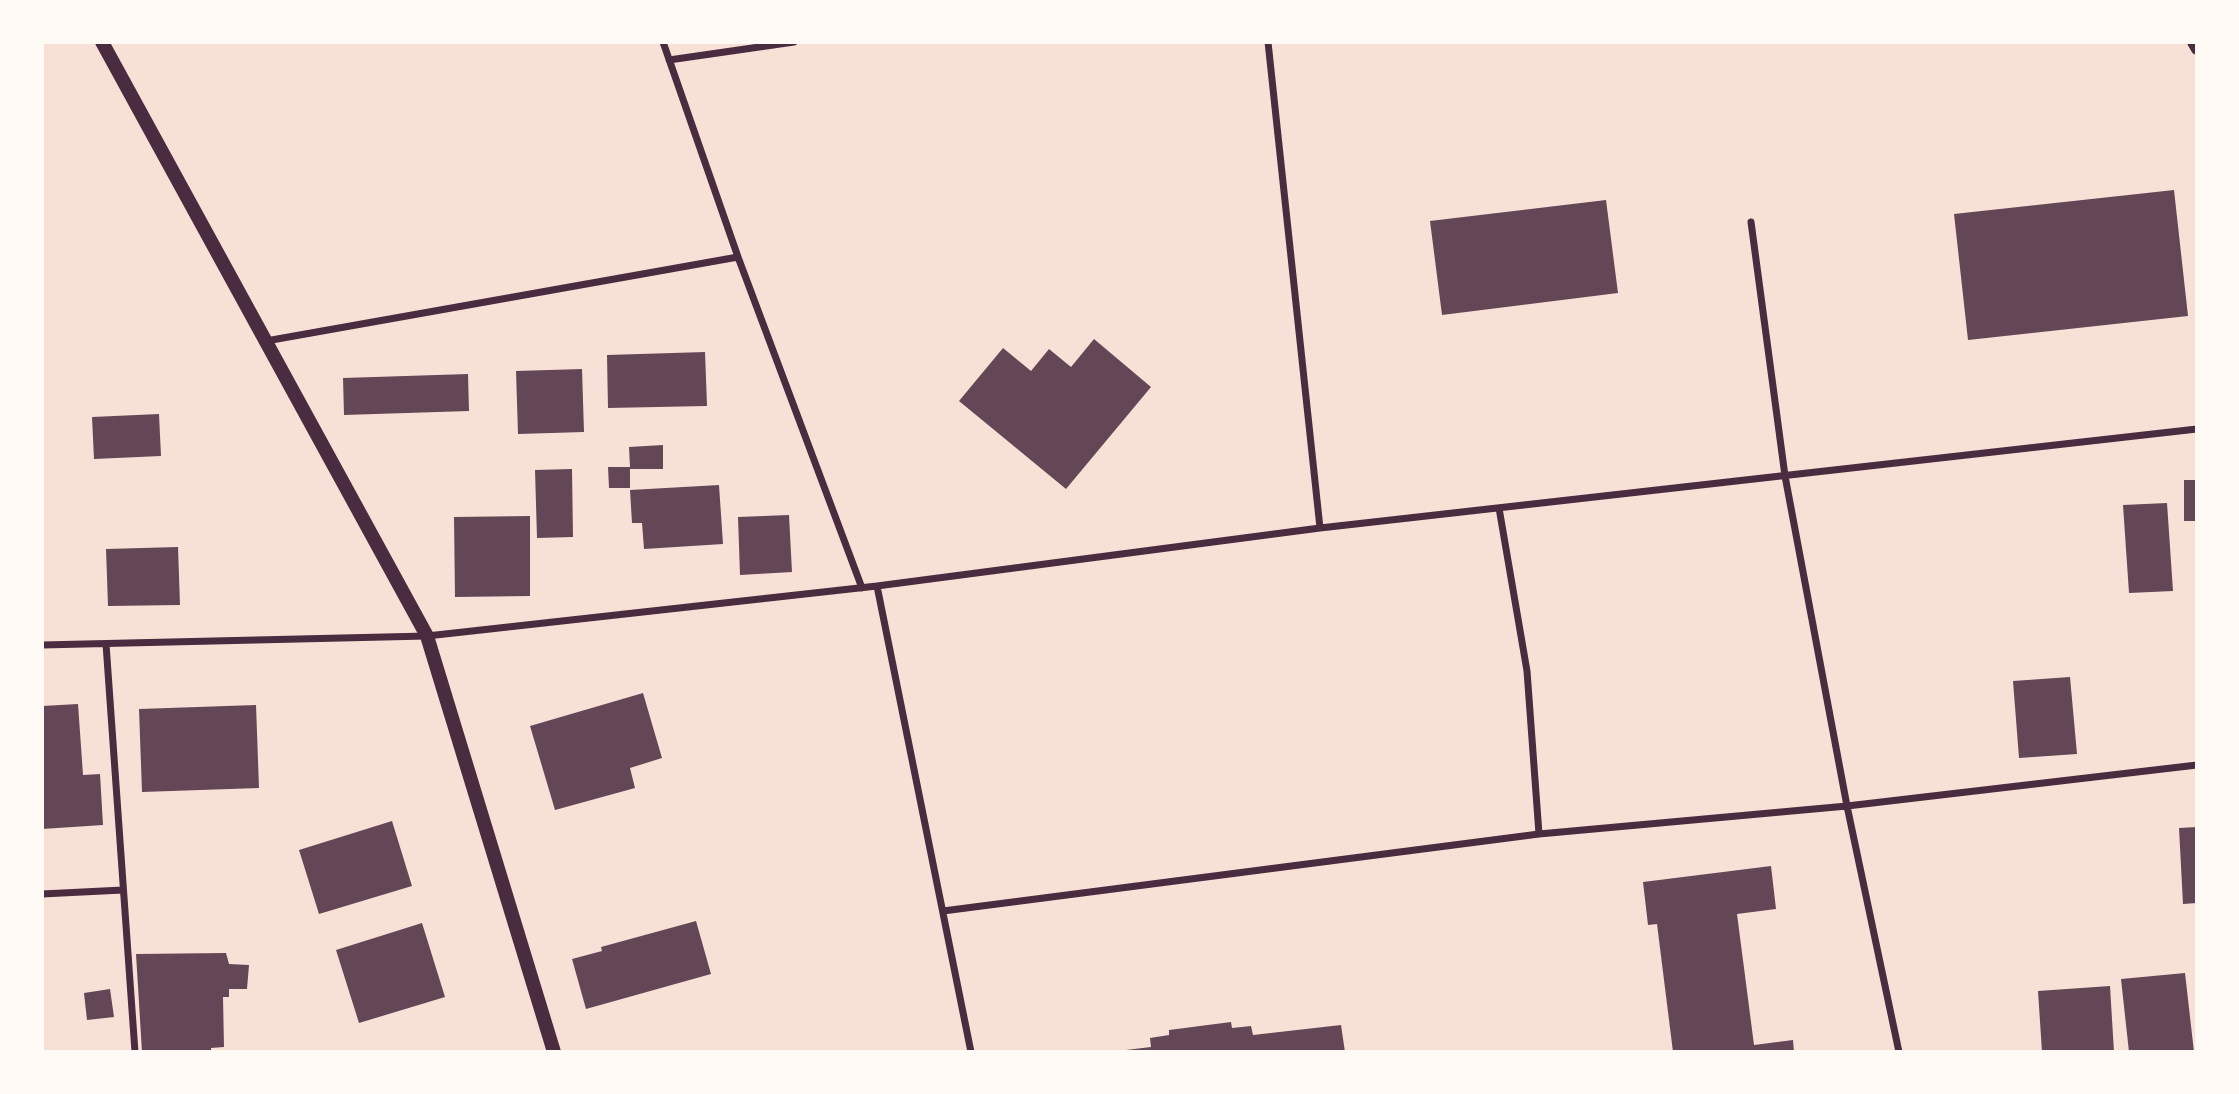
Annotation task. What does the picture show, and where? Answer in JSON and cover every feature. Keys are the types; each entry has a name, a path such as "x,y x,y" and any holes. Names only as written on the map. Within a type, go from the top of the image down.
{"main road":[{"path":"102,42 427,636 554,1052"}],"street":[{"path":"663,42 737,257 862,588"},
{"path":"669,60 794,42"},
{"path":"1268,42 1320,528"},
{"path":"2193,42 2197,49"},
{"path":"1751,222 1785,476 1847,806 1899,1052"},
{"path":"265,341 737,257"},
{"path":"42,645 427,636 862,588 1320,528 2197,429"},
{"path":"1499,508 1527,671 1539,834"},
{"path":"877,586 971,1052"},
{"path":"106,644 135,1052"},
{"path":"943,911 1539,834 1847,806 2197,765"},
{"path":"42,894 123,890"}],"building":[{"path":"2174,190 2188,316 1968,340 1954,214"},
{"path":"1606,200 1618,293 1442,315 1430,221"},
{"path":"1094,339 1151,387 1066,489 959,401 1003,348 1031,371 1049,349 1071,367"},
{"path":"705,352 707,406 608,408 607,355"},
{"path":"582,369 584,432 518,434 516,371"},
{"path":"468,374 469,411 344,415 343,378"},
{"path":"159,414 161,456 94,459 92,417"},
{"path":"663,445 663,469 630,469 630,488 609,488 608,467 630,467 629,447"},
{"path":"572,469 573,537 537,538 535,470"},
{"path":"2184,480 2197,480 2197,521 2184,521"},
{"path":"719,485 723,544 644,549 642,523 632,523 630,490"},
{"path":"2167,503 2173,591 2129,593 2123,505"},
{"path":"789,515 792,572 740,575 738,517"},
{"path":"530,516 530,596 455,597 454,517"},
{"path":"178,547 180,605 108,606 106,549"},
{"path":"2070,677 2077,754 2019,758 2013,681"},
{"path":"643,693 662,758 630,768 635,788 555,810 530,726"},
{"path":"78,704 83,775 100,774 103,825 42,829 42,706"},
{"path":"256,705 259,788 142,792 139,709"},
{"path":"392,821 412,886 319,914 299,850"},
{"path":"2197,827 2197,903 2183,904 2179,828"},
{"path":"1771,866 1776,909 1737,914 1754,1045 1793,1040 1794,1052 1673,1052 1657,924 1648,925 1643,882"},
{"path":"696,921 711,974 586,1009 572,959 602,951 601,947"},
{"path":"422,923 445,997 359,1023 336,950"},
{"path":"226,953 229,964 249,965 247,989 229,989 229,997 223,997 224,1047 211,1048 211,1052 142,1052 136,954"},
{"path":"2185,973 2194,1052 2129,1052 2121,979"},
{"path":"2110,986 2114,1052 2042,1052 2038,991"},
{"path":"110,989 114,1017 87,1020 84,993"},
{"path":"1231,1022 1232,1028 1251,1026 1253,1035 1341,1025 1345,1052 1126,1052 1151,1047 1150,1038 1169,1035 1169,1030"}]}
